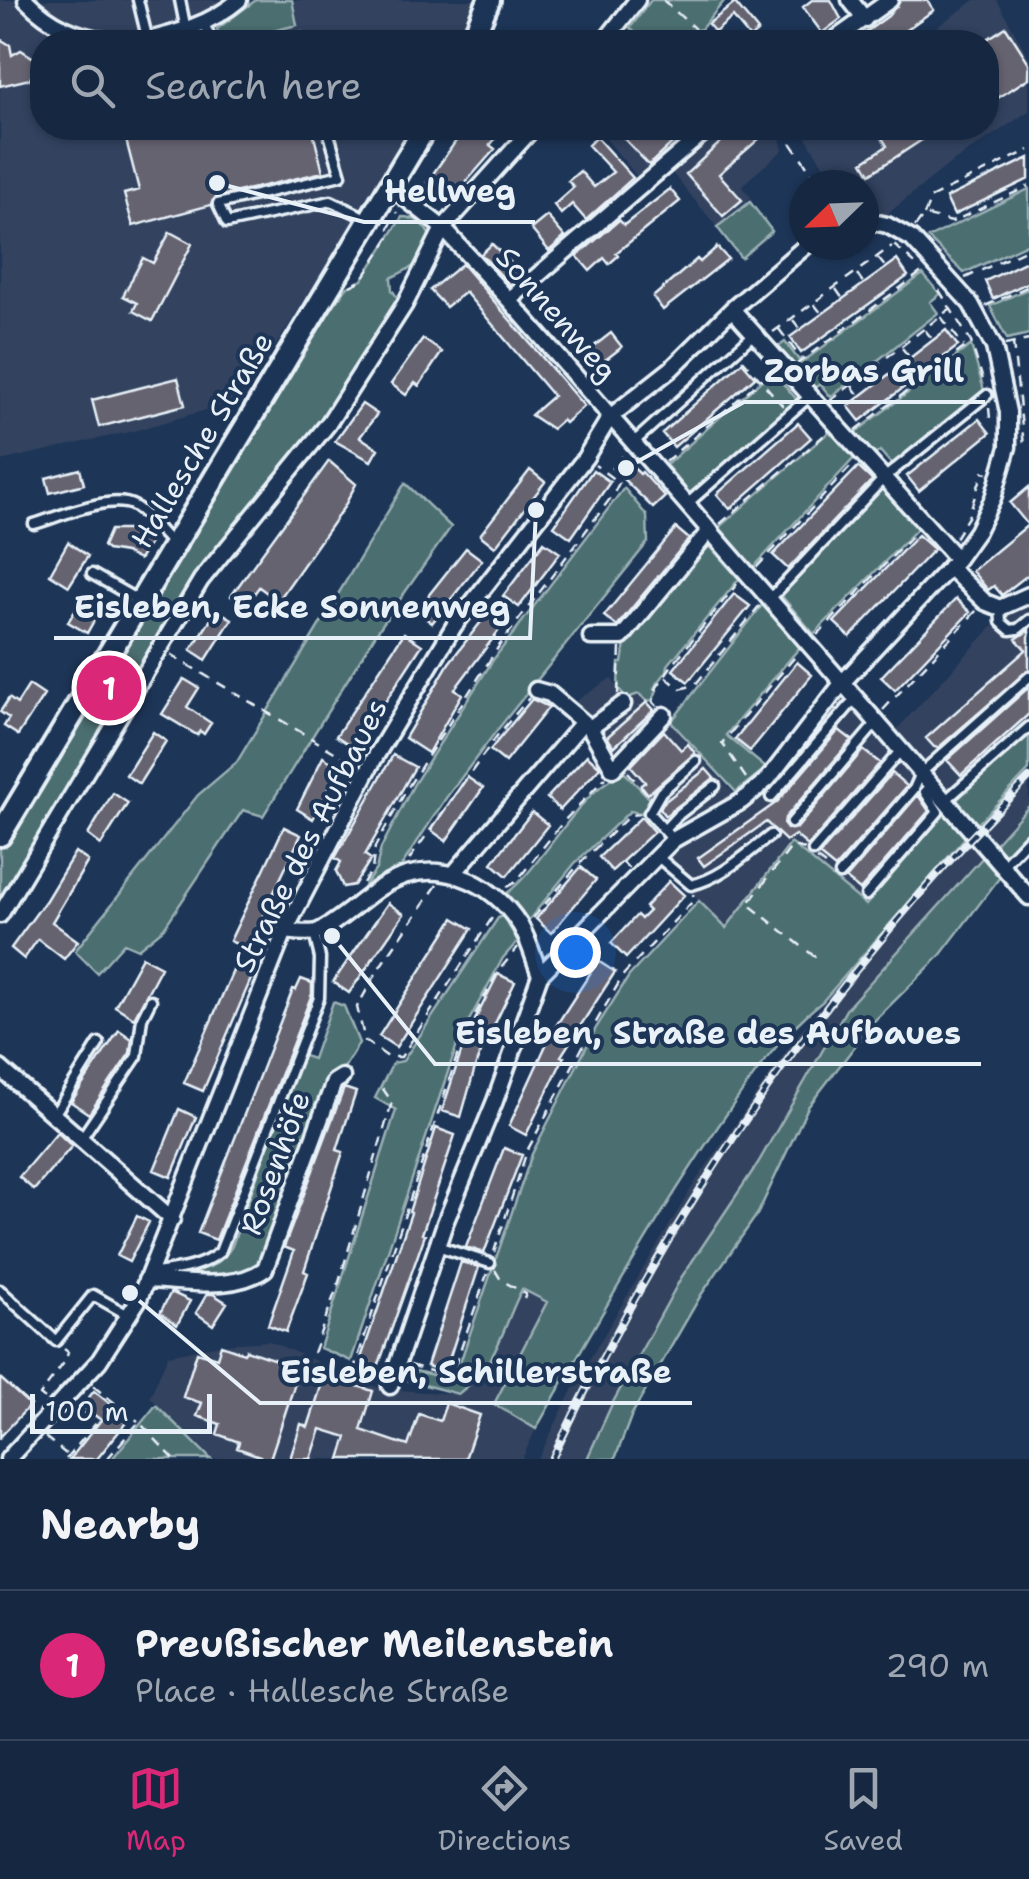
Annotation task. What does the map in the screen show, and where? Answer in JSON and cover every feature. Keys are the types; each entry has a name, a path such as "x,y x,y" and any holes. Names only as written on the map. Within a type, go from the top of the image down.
{"main road":[{"path":"476,30 489,0"},
{"name":"Hallesche Straße","path":"0,836 418,140"}],"street":[{"path":"26,0 43,17 67,30"},
{"path":"186,30 220,17 239,0"},
{"path":"616,30 637,0"},
{"path":"850,0 864,19"},
{"path":"848,30 890,0"},
{"path":"0,916 201,580 328,424 405,304 444,228 521,140"},
{"path":"509,300 695,140"},
{"name":"Sonnenweg","path":"391,187 444,228 509,300 1029,897"},
{"path":"390,1386 437,1246 540,976 658,856 669,835 763,794 843,682 978,531 993,498 1008,447 1008,412 994,348 955,282 908,236 879,223"},
{"path":"610,417 672,369 732,309 789,260"},
{"path":"732,309 924,523 984,602 1000,608 1029,596"},
{"name":"Straße des Aufbaues","path":"8,1459 100,1361 128,1315 172,1219 284,932 368,772 454,626 585,458 610,417"},
{"path":"591,637 622,637 710,531"},
{"path":"536,690 550,694 586,725 617,766 664,715"},
{"path":"451,872 586,725 623,704"},
{"path":"284,932 314,932 402,876 423,871 451,872 497,899 523,930 540,976"},
{"path":"0,1068 172,1219"},
{"name":"Rosenhöfe","path":"147,1277 236,1283 250,1280 265,1269 334,1082 342,1077"}],"lane":[{"path":"138,0 143,30"},
{"path":"180,0 186,30"},
{"path":"204,23 207,30"},
{"path":"331,140 341,175 218,204 227,223 331,201 370,220"},
{"path":"633,443 735,351 757,337"},
{"path":"686,504 810,396"},
{"path":"769,598 884,478 987,396"},
{"path":"34,524 92,506 123,503 142,512 174,545"},
{"path":"92,574 140,602"},
{"path":"1000,608 1002,622 1010,630 1029,620"},
{"path":"840,874 914,789 922,772 1029,678"},
{"path":"763,794 856,697"},
{"path":"791,822 876,720"},
{"path":"946,800 1029,727"},
{"path":"813,850 902,750"},
{"path":"696,762 655,799 648,813 669,835 678,814 715,786"},
{"path":"866,896 938,812 925,792 932,785"},
{"path":"658,856 691,884 725,871 771,834"},
{"path":"1002,866 1029,838"},
{"path":"147,1277 208,1262 220,1252 320,998 320,958 314,932"},
{"path":"81,1139 137,1056 142,1018 151,1000"},
{"path":"54,1115 98,1042"},
{"path":"437,1246 490,1263"},
{"path":"0,1290 56,1341 93,1295 128,1315"}],"path":[{"path":"663,0 695,30"},
{"path":"789,140 810,170"},
{"path":"908,236 932,197 1028,153"},
{"path":"1004,162 1007,169"},
{"path":"981,174 984,180"},
{"path":"955,186 958,192"},
{"path":"924,215 952,222 1029,186"},
{"path":"657,470 760,380 802,360 923,271 894,246 879,256"},
{"path":"955,282 1029,248"},
{"path":"1018,254 1022,264"},
{"path":"879,259 886,268"},
{"path":"757,337 778,328 873,260"},
{"path":"992,265 997,275"},
{"path":"856,272 864,284"},
{"path":"936,286 972,342 990,419 1000,419"},
{"path":"975,311 1029,286"},
{"path":"834,288 843,299"},
{"path":"813,303 822,314"},
{"path":"821,408 952,308"},
{"path":"941,316 964,348"},
{"path":"792,318 800,330"},
{"path":"778,328 802,360"},
{"path":"924,329 933,340"},
{"path":"994,348 1029,340"},
{"path":"710,531 842,431 972,342"},
{"path":"1013,343 1024,446"},
{"path":"901,347 910,358"},
{"path":"735,351 790,414"},
{"path":"874,367 884,378"},
{"path":"851,385 860,396"},
{"path":"664,715 653,702 665,676 748,574 862,454"},
{"path":"361,885 372,870 375,847 451,718 618,483 585,458"},
{"path":"952,559 983,472 992,474"},
{"path":"763,794 722,744 808,642 924,523"},
{"path":"665,676 680,689 695,685 769,598"},
{"path":"876,720 984,602"},
{"path":"622,637 616,690 623,704"},
{"path":"160,650 368,772"},
{"path":"402,876 431,826 536,690"},
{"path":"451,872 382,964 357,1008 365,1041 388,1057 401,1057 497,899 617,766 655,799"},
{"path":"353,1372 463,1038 496,974 520,944 523,930 581,862 630,816 648,813"},
{"path":"791,822 792,846"},
{"path":"792,846 813,850"},
{"path":"740,909 792,846"},
{"path":"490,1263 527,1151 568,1072 624,974 694,900 691,884"},
{"path":"748,904 819,960"},
{"path":"312,1353 339,1282 392,1102 379,1084"},
{"path":"398,1361 451,1377 489,1268 526,1294 524,1299"},
{"path":"56,1341 68,1352 66,1360 40,1394 56,1408"},
{"path":"84,1378 139,1422 174,1459"},
{"path":"53,1444 67,1458 97,1422 77,1406"},
{"path":"108,1459 139,1422"}],"shaded area":[{"path":"0,0 239,0 206,24 217,30 30,30 30,140 406,140 241,400 137,430 0,461"},
{"path":"292,0 478,0 466,30 276,30 297,25"},
{"path":"975,0 997,0 1029,58 1029,111 999,131 999,30 932,30"},
{"path":"607,140 780,140 783,150 741,186 751,197 717,227 663,162 639,179"},
{"path":"808,140 986,140 948,165 885,216 879,214 879,170 827,170"},
{"path":"1029,600 1029,732 946,809 866,905 725,929 662,862 670,829 573,703 611,678 626,699 640,695 745,806 758,797 844,696 886,741 1004,614"},
{"path":"1029,770 1029,806 847,1008 758,1163 681,1278 612,1404 587,1459 538,1459 577,1380 695,1182 802,1029 969,833"},
{"path":"521,1288 548,1302 495,1403 536,1429 522,1459 214,1459 150,1397 168,1355 225,1344 269,1341 381,1389 458,1394 501,1341"}],"green space":[{"path":"256,0 292,0 297,25 276,30 217,29"},
{"path":"651,0 725,0 701,29 630,28"},
{"path":"1029,189 1029,243 964,273 928,238"},
{"path":"750,202 772,231 741,258 717,227"},
{"path":"402,217 419,222 430,236 416,265 391,278 392,290 400,301 335,406 196,577 0,902 0,848 278,385 346,288 362,280"},
{"path":"923,274 940,294 930,302 938,313 831,397 820,384 811,391 774,350 785,342 801,363"},
{"path":"1029,288 1029,334 1007,339 990,306"},
{"path":"971,345 985,394 893,466 880,451 872,457 852,435"},
{"path":"772,371 798,401 691,495 666,465"},
{"path":"830,431 855,457 754,567 718,528"},
{"path":"405,483 451,527 377,632 263,816 243,810 164,928 138,949 124,943 97,973 75,951 198,795 237,762"},
{"path":"886,485 921,525 814,634 780,594"},
{"path":"624,488 647,516 648,542 494,734 400,868 365,885 414,784 493,660"},
{"path":"706,542 739,579 668,665 654,688 657,690 653,700 647,701 639,694 627,698 618,688 626,638"},
{"path":"763,604 800,647 726,735 766,768 736,792 671,722"},
{"path":"1029,732 1029,770 822,1002 779,1044 742,1092 647,1237 536,1429 494,1404 547,1302 522,1289 491,1358 458,1394 402,1379 403,1368 454,1380 532,1154 596,1028 629,976 699,901 726,928 791,843 866,905 947,809"},
{"path":"625,773 652,801 641,813 630,811 575,863 528,921 507,893 593,793"},
{"path":"1029,806 1029,836 1007,858 1003,873 939,957 875,1020 808,1107 758,1213 701,1295 632,1414 615,1459 587,1459 612,1404 681,1278 758,1163 847,1008"},
{"path":"503,916 518,941 503,958 459,1039 351,1361 320,1348 396,1110 375,1098 393,1063 403,1061"},
{"path":"333,1002 344,1006 359,1043 341,1073 266,1254 241,1274 188,1277 189,1272 219,1261 232,1246 301,1055 313,1059"},
{"path":"156,1405 211,1459 112,1459"}],"building":[{"path":"812,0 831,0 841,19 820,30 803,7"},
{"path":"901,0 927,0 934,10 906,30 869,30"},
{"path":"735,3 757,30 744,30 733,17 717,30 708,24"},
{"path":"1006,27 1029,63 1029,78 999,97 999,32"},
{"path":"0,39 10,45 12,55 21,50 30,56 30,79 0,86"},
{"path":"126,140 315,140 323,172 216,197 211,205 133,226 124,194 139,190"},
{"path":"457,140 494,140 490,145 495,149 454,196 449,195 445,202 423,188"},
{"path":"599,140 633,178 586,220 572,204 561,214 554,205 574,187 568,181 580,171 594,187 613,172 588,145"},
{"path":"625,140 675,140 649,165"},
{"path":"723,140 758,140 719,174 742,200 723,216 686,174"},
{"path":"883,140 922,140 876,170 868,170 863,162 887,146"},
{"path":"1029,158 1029,179 954,215 946,198"},
{"path":"670,189 680,201 616,253 618,256 609,264 604,258 590,271 577,256 619,220 624,225"},
{"path":"547,216 565,237 549,251 531,229"},
{"path":"170,232 192,244 152,321 133,311 137,303 123,296 143,258 153,263"},
{"path":"492,244 522,274 510,285 481,254"},
{"path":"717,247 728,259 663,310 653,297"},
{"path":"897,260 908,276 801,353 790,337"},
{"path":"1029,260 1029,282 993,299 985,281"},
{"path":"462,264 584,406 565,423 562,420 552,429 531,415 553,396 465,292 446,307 430,290"},
{"path":"946,330 958,346 860,421 848,406"},
{"path":"611,333 622,347 595,368 584,354"},
{"path":"423,339 442,352 419,386 415,383 406,395 391,384"},
{"path":"742,362 755,377 674,447 662,433"},
{"path":"178,378 185,405 99,427 92,400"},
{"path":"362,404 377,414 360,437 378,449 371,461 335,441"},
{"path":"979,419 990,433 919,491 907,476"},
{"path":"798,423 811,438 730,509 717,494"},
{"path":"622,457 665,497 653,508 612,468"},
{"path":"329,461 356,484 344,507 278,601 259,587 245,606 231,596"},
{"path":"858,467 872,480 788,569 773,555"},
{"path":"80,469 84,484 50,493 46,478"},
{"path":"530,470 545,482 495,547 480,535"},
{"path":"593,470 610,482 571,538 554,526"},
{"path":"1029,487 1029,574 1002,595 994,586 988,590 972,571 1028,525 1010,503"},
{"path":"676,528 689,539 617,626 604,616"},
{"path":"110,530 131,530 150,543 139,560 107,550 103,546"},
{"path":"918,535 934,549 850,637 834,622"},
{"path":"68,542 88,556 69,586 50,574"},
{"path":"544,542 560,553 519,607 503,596"},
{"path":"466,548 482,560 432,623 416,611"},
{"path":"734,594 750,606 688,682 673,670"},
{"path":"82,598 101,608 87,633 68,622"},
{"path":"956,599 970,612 895,690 881,677"},
{"path":"491,609 506,621 455,689 462,694 428,753 405,738 449,663"},
{"path":"217,610 232,619 206,660 191,650"},
{"path":"1029,630 1029,670 938,748 934,747 926,738 1026,650 1016,639"},
{"path":"404,633 422,645 355,748 336,736"},
{"path":"797,662 812,675 750,751 735,739"},
{"path":"184,679 199,688 187,707 211,723 204,734 200,731 197,735 162,714"},
{"path":"29,685 44,695 18,735 4,726 9,718 0,712 9,698 17,704"},
{"path":"1029,687 1029,714 961,775 947,760"},
{"path":"532,699 549,707 505,762 490,750"},
{"path":"647,702 654,710 614,747 607,737"},
{"path":"839,730 852,740 785,818 787,829 797,828 863,750 880,763 808,846 795,835 786,841 766,822 704,866 698,858 777,802"},
{"path":"664,731 681,750 688,744 695,753 648,794 641,785 645,782 631,766"},
{"path":"153,732 166,741 139,784 126,775"},
{"path":"393,755 415,767 365,855 371,859 354,885 343,887 336,871 341,862 335,858"},
{"path":"587,755 600,767 560,810 547,798"},
{"path":"323,757 340,767 313,819 297,809"},
{"path":"706,769 714,778 665,816 660,809 664,802"},
{"path":"892,773 907,786 835,868 819,855"},
{"path":"467,777 483,788 446,841 431,830"},
{"path":"113,793 128,803 101,845 88,835"},
{"path":"918,795 929,811 860,890 846,879"},
{"path":"532,812 548,825 507,876 492,863"},
{"path":"641,817 654,832 612,871 599,857"},
{"path":"284,827 301,835 247,949 230,941"},
{"path":"75,852 88,861 52,922 78,941 64,959 38,939 24,959 11,948"},
{"path":"581,867 596,880 551,933 536,919"},
{"path":"669,881 684,895 626,958 611,943 637,915 641,919 649,911 645,907"},
{"path":"388,903 404,914 349,993 333,982"},
{"path":"454,918 472,929 396,1047 379,1036"},
{"path":"142,957 161,967 134,1018 115,1006"},
{"path":"598,961 615,972 561,1056 564,1057 526,1135 509,1126 552,1032"},
{"path":"236,964 254,972 203,1091 184,1083"},
{"path":"498,974 515,982 477,1061 461,1117 442,1111 465,1040"},
{"path":"301,979 312,983 312,994 216,1240 198,1233 293,989"},
{"path":"119,1030 132,1039 130,1053 89,1114 71,1102"},
{"path":"344,1088 356,1092 337,1150 343,1152 304,1271 308,1273 286,1332 268,1325 294,1251 284,1247"},
{"path":"179,1109 196,1117 171,1177 154,1170"},
{"path":"436,1128 455,1135 422,1234 425,1235 378,1367 360,1361"},
{"path":"57,1132 72,1146 34,1190 19,1177"},
{"path":"504,1148 522,1155 484,1253 466,1247"},
{"path":"137,1216 149,1222 129,1262 117,1256"},
{"path":"461,1262 479,1267 445,1372 427,1366"},
{"path":"171,1292 190,1301 177,1325 160,1313"},
{"path":"207,1294 227,1303 213,1325 196,1313"},
{"path":"221,1345 300,1368 270,1459 259,1459 260,1456 237,1448 239,1442 217,1434 220,1424 197,1416 202,1403 183,1397 197,1352 217,1358"},
{"path":"326,1371 338,1374 336,1379 373,1391 361,1430 408,1446 419,1414 440,1421 446,1403 480,1415 465,1459 340,1459 347,1437 321,1429 311,1459 290,1459 301,1424 308,1427"},
{"path":"0,1378 30,1405 0,1437"},
{"path":"94,1391 129,1419 97,1459 70,1459 101,1420 82,1406"}],"railway":[{"path":"552,1459 649,1274 761,1097 887,932 1029,778"}],"place":[{"name":"Hellweg","path":"217,183"},
{"name":"Zorbas Grill","path":"626,468"},
{"name":"Eisleben, Ecke Sonnenweg","path":"536,510"},
{"name":"Preußischer Meilenstein","path":"109,688"},
{"name":"Eisleben, Straße des Aufbaues","path":"332,936"},
{"name":"Eisleben, Schillerstraße","path":"130,1293"}]}
